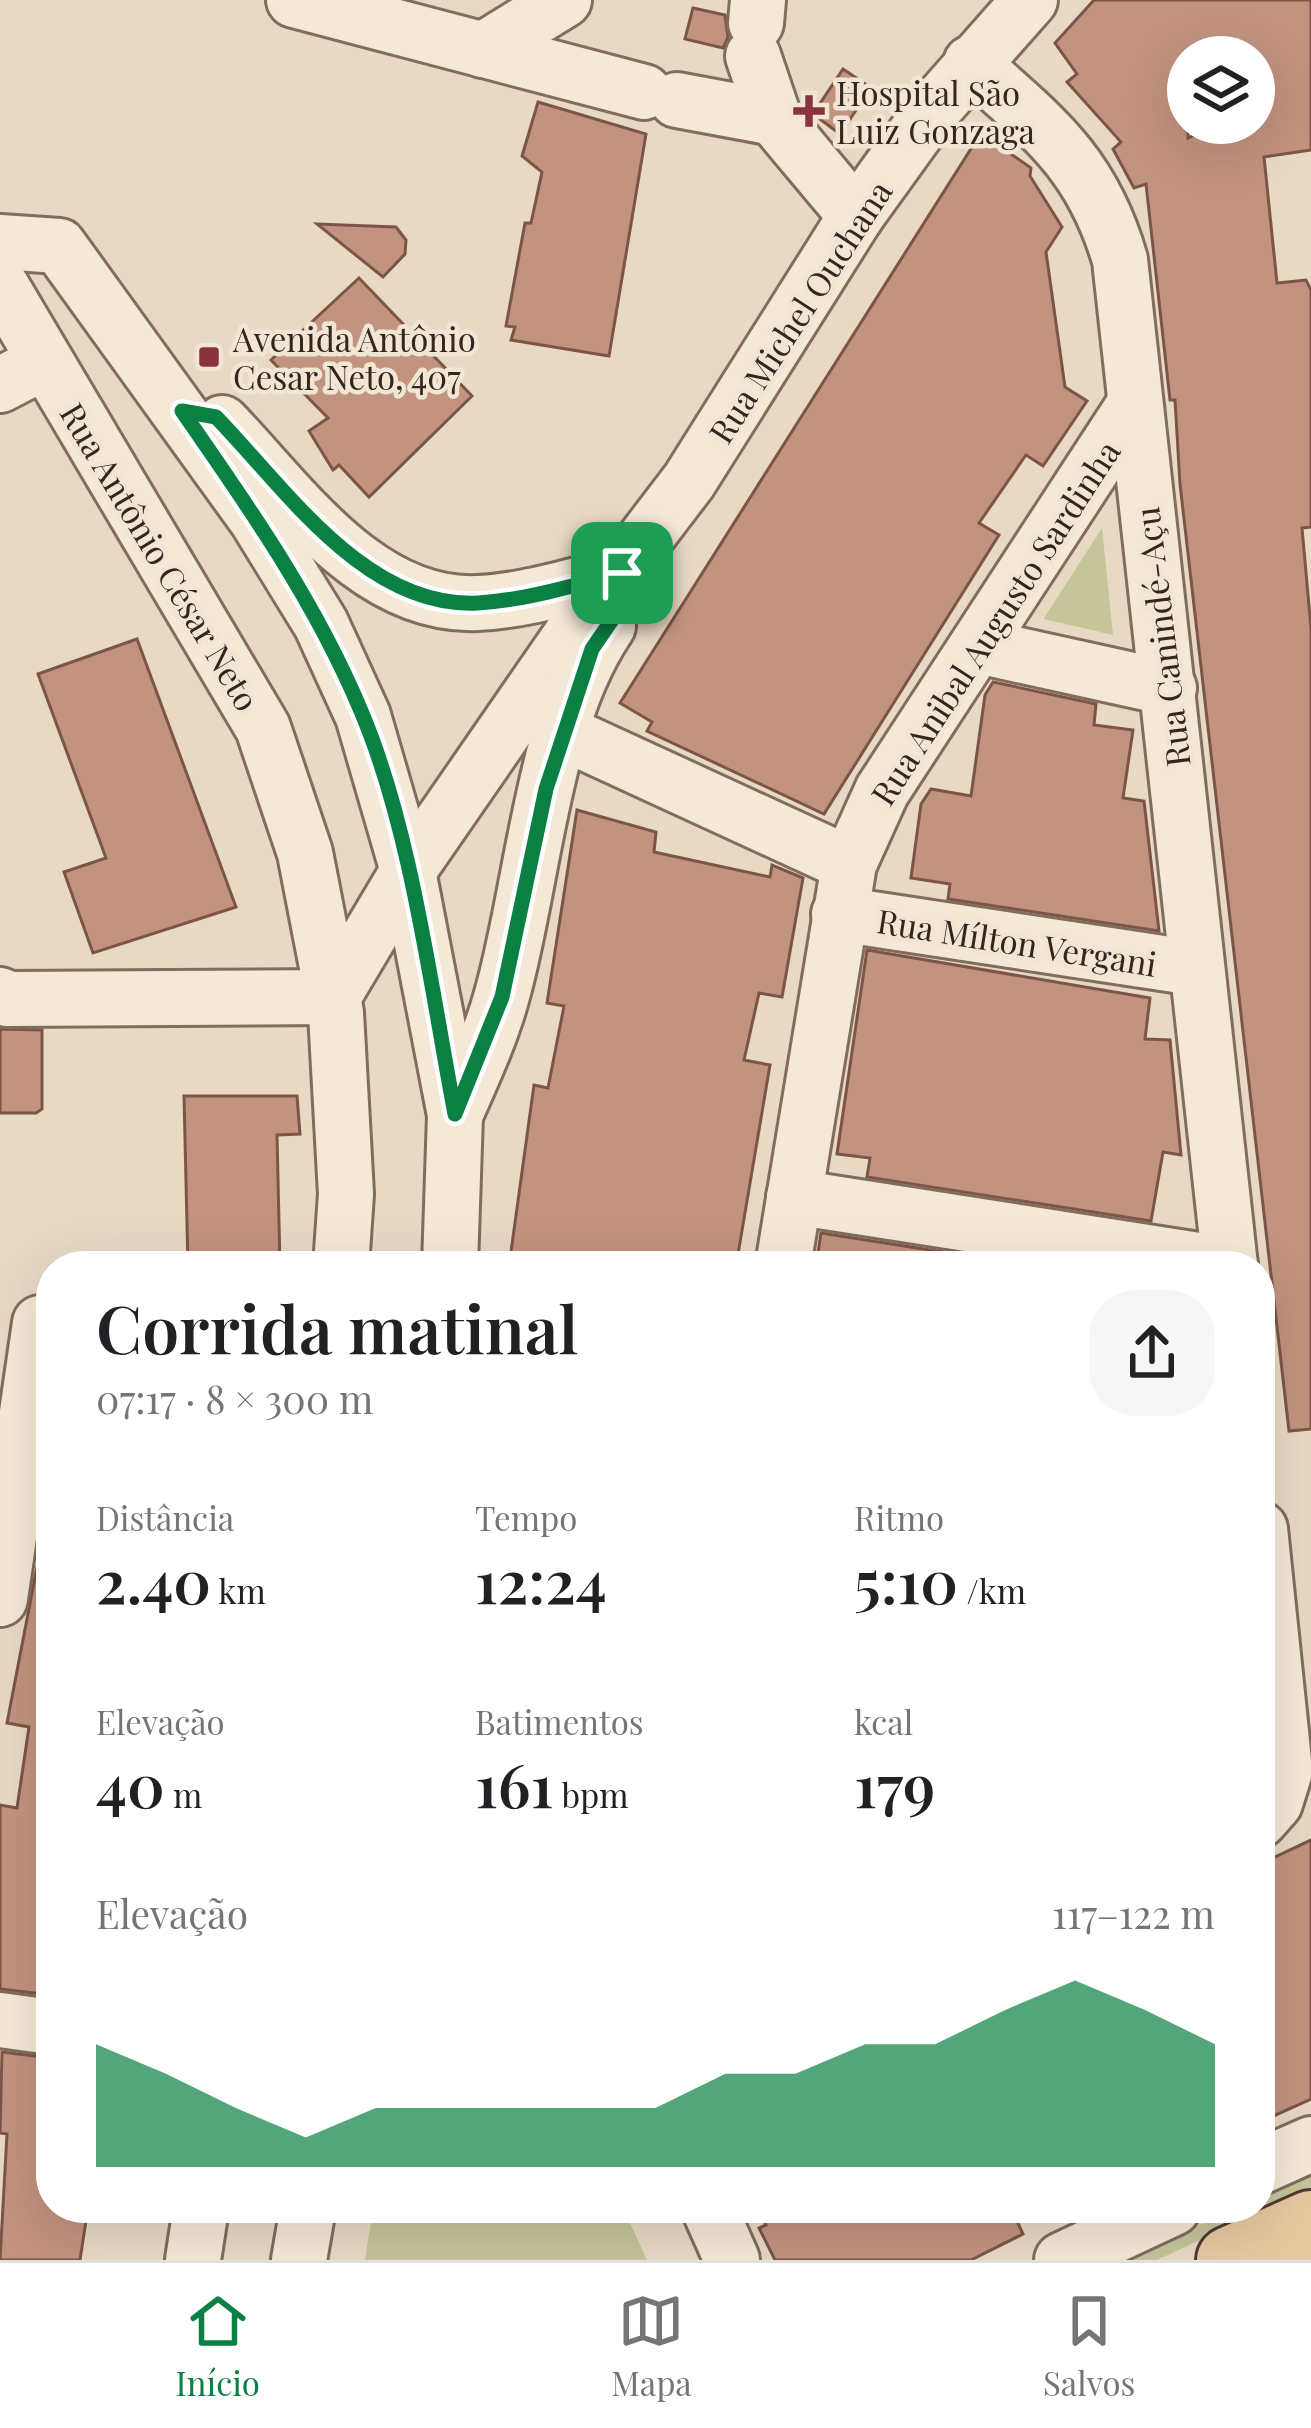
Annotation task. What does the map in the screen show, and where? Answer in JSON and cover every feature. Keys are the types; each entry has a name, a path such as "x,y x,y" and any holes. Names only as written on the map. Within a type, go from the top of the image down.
{"main road":[{"path":"1230,2260 1311,2224"}],"street":[{"path":"293,0 661,96 774,118"},
{"path":"483,50 564,0"},
{"name":"Rua Michel Ouchana","path":"333,998 408,871 569,638 689,481 856,216 971,63 1030,0"},
{"path":"756,26 774,118 856,216"},
{"name":"Rua Canindé-Açu","path":"971,63 1066,148 1106,212 1120,260 1228,1251"},
{"name":"Rua Antônio César Neto","path":"342,1251 346,1194 333,998 304,854 263,728 22,374 1,277 59,246 182,411 321,624 363,716 408,871 455,1114 450,1251"},
{"name":"Rua Anibal Augusto Sardinha","path":"785,1251 844,889 882,791 1133,405"},
{"path":"182,411 216,417 360,565 420,595 474,603 622,573"},
{"name":"Rua Michel Ouchana","path":"455,1114 502,997 546,789 592,649 618,611 622,573"},
{"path":"978,646 1169,688"},
{"name":"Rua Mílton Vergani","path":"564,733 844,889 1195,968"},
{"path":"4,997 333,998"},
{"path":"794,1196 1137,1251"},
{"path":"0,1599 30,1321"},
{"path":"1275,1678 1285,1771 1275,1803"},
{"path":"0,2020 36,2025"},
{"path":"1275,2161 1311,2144"},
{"path":"193,2260 199,2223"},
{"path":"299,2260 305,2223"},
{"path":"716,2223 732,2260"},
{"path":"1062,2260 1141,2223"}],"green space":[{"path":"1102,528 1113,635 1044,619 1044,618"},
{"path":"1311,2172 1311,2188 1275,2205 1275,2189"},
{"path":"371,2223 630,2223 647,2260 365,2260"},
{"path":"1204,2223 1236,2223 1157,2260 1125,2260"}],"building":[{"path":"1094,0 1311,0 1311,150 1264,157 1277,283 1306,280 1311,290 1311,527 1302,528 1311,628 1311,1429 1289,1431 1275,1309 1275,1251 1268,1251 1180,484 1175,400 1170,400 1146,184 1134,188 1113,149 1121,142 1067,82 1077,74 1055,43"},
{"path":"693,8 725,15 728,37 723,48 685,39"},
{"path":"843,69 871,88 840,134 813,114"},
{"path":"538,102 646,134 609,356 511,340 515,327 506,326 525,223 531,223 542,172 522,156"},
{"path":"981,133 1031,168 1030,176 1062,227 1046,252 1065,387 1087,401 1043,466 1026,455 979,523 999,535 824,814 647,731 652,722 620,703"},
{"path":"317,224 396,227 406,240 405,254 383,277"},
{"path":"359,278 472,396 369,497 339,465 333,470 309,431 328,418 271,360"},
{"path":"137,639 236,907 93,953 64,872 106,858 38,674"},
{"path":"993,682 1096,704 1094,725 1133,730 1123,798 1144,801 1159,931 948,899 950,884 911,878 921,804 931,789 971,796 985,695"},
{"path":"577,810 656,832 654,852 770,877 772,865 803,878 782,997 759,993 744,1060 770,1065 739,1251 511,1251 534,1085 548,1088 564,1006 547,1003"},
{"path":"867,950 1150,998 1145,1039 1170,1040 1181,1155 1163,1152 1151,1221 867,1177 870,1158 837,1154"},
{"path":"0,1029 42,1030 42,1109 36,1113 0,1113"},
{"path":"184,1096 297,1096 300,1134 277,1135 280,1251 188,1251"},
{"path":"821,1233 936,1251 818,1251"},
{"path":"36,1572 36,1993 0,1989 0,1805 17,1808 29,1727 7,1723"},
{"path":"1311,1840 1311,2099 1275,2115 1275,1857"},
{"path":"2,2052 36,2056 36,2223 86,2223 80,2260 0,2260 7,2134 0,2133"},
{"path":"1018,2223 1023,2234 971,2260 775,2260 759,2228"}],"place":[{"name":"Hospital São Luiz Gonzaga","path":"809,111"},
{"name":"Avenida Antônio Cesar Neto, 407","path":"209,357"}],"route":[{"path":"182,411 216,417 360,565 420,595 474,603 537,594 622,573 618,611 592,649 546,789 502,997 455,1114 408,871 363,716 321,624 182,411"}]}
